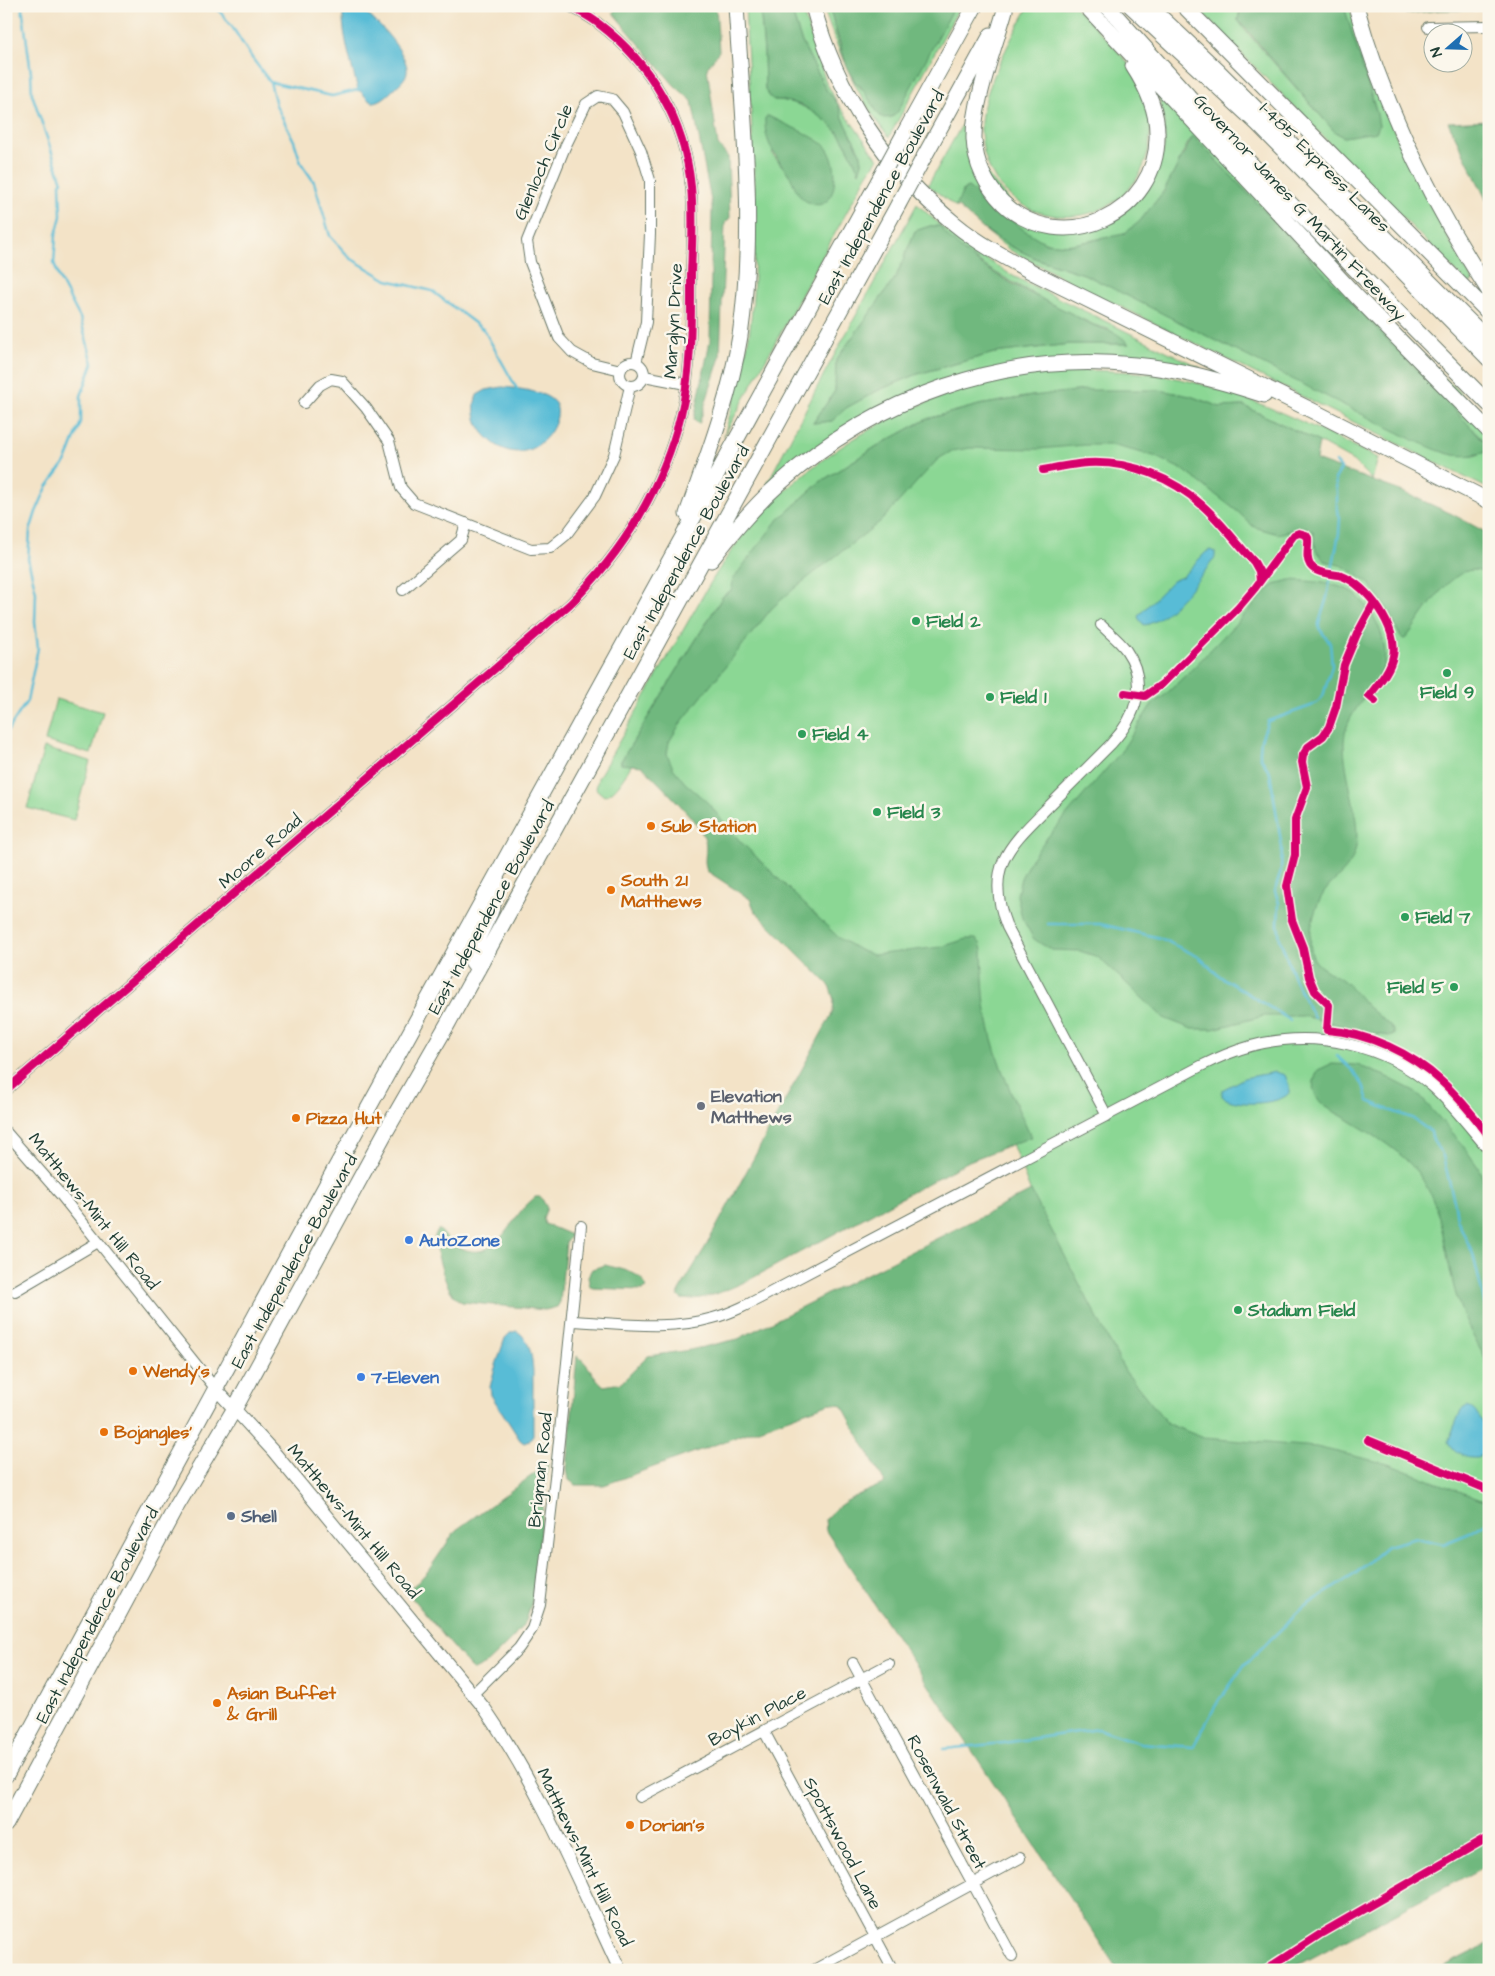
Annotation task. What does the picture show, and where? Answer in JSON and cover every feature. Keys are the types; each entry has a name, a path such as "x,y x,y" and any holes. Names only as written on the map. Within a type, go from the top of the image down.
{"highway":[{"path":"672,556 726,399 744,304 748,204 736,6"},
{"path":"814,6 838,76 870,131 909,182 956,225 1001,255 1036,274 1489,500"},
{"name":"East Independence Boulevard","path":"6,1775 215,1388 975,6"},
{"name":"Governor James G Martin Freeway","path":"1086,6 1358,298 1489,431"},
{"path":"1107,6 1240,152 1489,404"},
{"name":"I-485 Express Lanes","path":"1131,6 1258,124 1489,359"},
{"name":"Governor James G Martin Freeway","path":"1150,6 1219,72 1489,341"},
{"path":"1184,6 1489,312"},
{"path":"1356,6 1384,88 1409,148 1451,229 1489,291"},
{"path":"1006,8 978,102 974,127 975,149 981,171 999,199 1011,210 1046,226 1079,227 1096,223 1111,216 1136,195 1152,166 1158,133 1150,99 1140,76 1108,30"},
{"name":"East Independence Boulevard","path":"6,1824 169,1521 235,1408 386,1132 478,969 1006,8"},
{"path":"684,595 737,527 762,500 802,465 827,446 876,416 929,392 957,382 1014,369 1045,365 1104,362 1194,374 1314,412"},
{"path":"478,969 471,957 472,947 490,913 516,841"}],"main road":[{"name":"Matthews-Mint Hill Road","path":"215,1388 273,1451 473,1694 507,1741 533,1786 620,1970"}],"street":[{"name":"Marglyn Drive","path":"535,634 570,604 598,576 633,528 652,493 670,450 681,413 686,384 690,330 692,204 688,163 679,130 667,102 643,65 616,37 598,22 570,6"},
{"path":"1472,26 1489,26"},
{"name":"Glenloch Circle","path":"621,370 592,363 572,352 559,338 530,262 527,241 565,147 586,104 598,96 612,99 623,112 641,150 650,180 650,234 646,322 636,363"},
{"path":"627,363 636,363 643,369 644,376 639,384 630,386 622,380 621,370 627,363"},
{"path":"644,376 686,384"},
{"path":"304,403 320,385 331,379 342,382 366,408 389,441 401,488 414,503 531,549 550,548 566,535 595,496 614,455 630,386"},
{"path":"404,590 461,540 466,523"},
{"path":"1101,625 1125,649 1135,667 1138,691 1132,716 1112,744 1014,842 1002,864 998,890 1000,907 1007,926 1107,1116"},
{"name":"Moore Road","path":"6,1090 535,634"},
{"path":"572,1320 672,1325 701,1321 728,1313 788,1284 1201,1066 1241,1049 1279,1040 1323,1040 1349,1044 1379,1054 1416,1074 1443,1096 1489,1150"},
{"name":"Matthews-Mint Hill Road","path":"6,1132 98,1242 215,1388"},
{"name":"Brigman Road","path":"473,1694 520,1648 532,1629 540,1605 581,1226"},
{"path":"15,1291 98,1242"},
{"name":"Rosenwald Street","path":"853,1663 1012,1956"},
{"name":"Boykin Place","path":"640,1797 889,1664"},
{"name":"Spottswood Lane","path":"764,1731 893,1970"},
{"path":"814,1970 1020,1858"}],"green space":[{"path":"617,6 716,6 719,51 707,68 718,145 728,157 730,218 725,223 720,357 699,424 694,419 710,341 712,206 692,101 674,85 613,13"},
{"path":"745,6 760,6 765,89 774,100 791,102 809,110 826,121 841,138 859,171 862,162 861,155 838,104 878,159 867,175 724,436 746,350 751,321 754,282 755,203","holes":["768,116 822,144 829,152 792,178 773,155"]},
{"path":"760,6 790,6 801,40 827,91 838,104 861,155 862,162 859,172 848,148 838,132 829,123 802,105 774,100 765,90"},
{"path":"790,6 801,6 826,82 838,104 827,91 801,40"},
{"path":"823,6 829,6 849,72 877,112 887,118 892,117 955,6 960,6 889,137 858,91 850,75 835,41"},
{"path":"829,6 955,6 897,113 892,117 884,118 880,116 861,87 855,82 846,64"},
{"path":"1029,6 1074,6 1114,46 1128,63 1138,81 1149,112 1151,122 1150,136 1147,155 1141,172 1119,198 1104,208 1088,214 1070,216 1051,215 1023,205 1000,186 991,172 985,156 981,122 987,93 1000,62"},
{"path":"1195,6 1247,6 1240,10 1238,20 1245,30 1335,132 1344,137 1379,126 1344,6 1349,6 1372,78 1386,113 1435,215 1473,281 1468,284"},
{"path":"1247,6 1344,6 1377,114 1379,126 1376,132 1344,137 1335,132 1238,20 1240,10"},
{"path":"1403,6 1489,6 1489,10 1440,10 1406,14"},
{"path":"1157,91 1489,422 1489,446 1193,136 1167,185 1150,210 1130,231 1115,237 1072,244 1051,244 1037,238 1017,225 968,187 964,189 956,205 957,208 928,185 969,114 973,157 1025,220 1098,225 1161,161 1165,134 1162,108"},
{"path":"768,116 818,140 829,152 835,175 831,196 825,202 817,205 806,201 797,192 768,141 765,118"},
{"path":"1489,120 1489,195 1486,199 1448,122"},
{"path":"1193,136 1489,446 1489,451 1458,456 1442,452 1413,440 1084,274 1037,259 1010,246 982,228 956,205 964,189 968,187 1024,230 1046,243 1069,245 1124,234 1139,222 1164,191"},
{"path":"917,204 957,240 1013,276 1201,368 1160,360 1125,357 949,378 901,398 878,411 769,484 768,482 824,374","holes":["930,226 940,226 948,238 960,249 991,270 1049,303 1094,325 1108,329 1129,344 1070,344 994,353 918,374 879,390 846,408 832,421 813,423 835,391 836,360 896,277 915,231"]},
{"path":"930,226 940,226 950,239 964,251 996,274 1089,323 1116,333 1129,344 1070,344 994,353 918,374 879,390 846,408 832,421 813,423 835,391 836,360 896,277 915,231"},
{"path":"982,228 1010,246 1037,259 1084,274 1474,456 1489,451 1489,489 1073,283 1010,250"},
{"path":"1081,370 1153,374 1212,387 1268,407 1378,458 1372,480 1353,461 1319,442 1244,406 1220,407 1190,396 1032,396 979,405 927,419 877,446 820,482 776,522 732,590 723,596 621,761 621,764 632,764 620,783 613,791 604,796 596,789 598,778 718,571 749,527 787,488 846,444 878,425 911,409 981,384 1025,375"},
{"path":"1084,390 1160,390 1190,396 1220,407 1244,406 1319,442 1316,460 1403,492 1452,514 1489,534 1489,575 1473,570 1455,577 1437,595 1405,639 1401,638 1386,607 1369,583 1343,566 1325,561 1316,550 1313,531 1306,527 1278,534 1254,527 1238,512 1185,471 1154,456 1111,445 1085,445 1038,449 970,448 952,451 938,459 881,521 772,608 680,724 669,742 667,754 673,768 685,783 707,802 739,840 839,938 859,950 873,955 941,947 966,939 976,939 980,943 985,1004 991,1037 1006,1081 1031,1137 969,1161 747,1281 706,1297 681,1299 678,1296 679,1291 706,1246 833,1012 834,1000 829,985 755,911 750,899 707,871 704,837 685,810 642,766 621,764 621,761 723,596 732,590 733,579 776,522 820,482 877,446 927,419 979,405"},
{"path":"1013,413 1489,544 1489,1510 1129,1447 944,967 844,991 639,752 779,544"},
{"path":"1290,580 1326,583 1346,589 1356,595 1364,603 1378,625 1385,650 1381,673 1353,714 1345,732 1346,768 1357,827 1355,851 1350,864 1322,896 1315,912 1310,939 1312,955 1317,963 1345,982 1367,1006 1390,1026 1394,1034 1389,1036 1304,1016 1264,1016 1213,1029 1192,1029 1164,1018 1098,957 1080,951 1052,950 1034,939 1022,918 1017,895 1021,878 1031,859 1120,753 1152,704 1165,695 1195,666 1269,589 1278,583"},
{"path":"56,699 103,712 91,754 45,741"},
{"path":"44,748 90,761 74,820 27,808"},
{"path":"1331,1064 1357,1065 1385,1076 1416,1092 1459,1140 1478,1167 1489,1194 1489,1368 1461,1310 1455,1293 1435,1205 1418,1173 1387,1144 1325,1106 1317,1098 1313,1087 1318,1070"},
{"path":"1031,1191 1125,1371 1168,1424 1204,1438 1316,1447 1388,1464 1489,1503 1489,1864 1289,1970 1118,1970 826,1531 825,1519 839,1506 885,1483 842,1405 830,1403 604,1485 576,1485 569,1480 567,1469 577,1356 604,1386 621,1383 648,1356 690,1350 738,1339"},
{"path":"535,1197 541,1197 547,1208 543,1218 545,1224 571,1235 566,1242 560,1302 557,1307 545,1310 462,1302 456,1298 448,1285 435,1246 437,1231 439,1229 453,1244 467,1250 477,1251 486,1249 502,1237 521,1211"},
{"path":"605,1265 636,1275 641,1278 646,1288 642,1290 590,1287 588,1276 592,1269"},
{"path":"548,1464 533,1598 526,1621 513,1638 486,1664 474,1670 406,1591 428,1571 456,1530"},
{"path":"1489,1943 1489,1970 1437,1970"}],"water":[{"path":"344,6 354,7 362,11 379,25 396,45 406,65 407,72 403,79 389,94 378,101 373,102 367,99 358,90 343,24"},
{"path":"502,387 522,389 544,395 554,402 557,411 556,421 550,433 541,443 529,450 515,452 500,447 484,434 478,425 475,415 477,395 486,390"},
{"path":"1210,550 1215,552 1215,557 1193,586 1162,616 1144,625 1138,616 1172,581 1182,577"},
{"path":"1275,1072 1285,1075 1289,1085 1289,1093 1284,1097 1266,1102 1245,1103 1227,1100 1222,1096 1222,1090 1244,1078"},
{"path":"516,1331 521,1334 527,1343 531,1354 533,1371 533,1436 524,1443 520,1440 491,1395 490,1387 505,1338 510,1333"},
{"path":"1467,1406 1479,1416 1486,1430 1486,1446 1478,1458 1460,1455 1453,1450 1448,1442 1461,1410"}],"waterway":[{"path":"8,730 27,701 38,648 35,622 36,592 28,559 30,531 47,487 65,463 81,422 81,396 93,363 80,318 59,278 54,263 56,235 61,216 60,183 62,182 32,94 22,6"},
{"path":"215,6 231,25 270,82 276,105 294,141 301,163 314,182 330,236 350,258 387,280 432,291 484,330 517,389"},
{"path":"270,82 332,96 358,90 359,87"},
{"path":"1314,1018 1295,981 1280,939 1278,925 1279,903 1275,891 1281,870 1282,848 1270,773 1260,756 1260,751 1261,740 1268,721 1318,702 1323,696 1332,666 1330,643 1319,628 1319,623 1327,597 1339,533 1340,517 1337,511 1335,479 1341,469 1336,462"},
{"path":"1048,924 1100,924 1160,938 1199,957 1218,975 1290,1020"},
{"path":"1337,1056 1353,1071 1363,1085 1368,1101 1412,1118 1431,1132 1434,1143 1443,1156 1457,1219 1473,1254 1489,1322"},
{"path":"944,1749 1003,1743 1098,1729 1140,1743 1193,1747 1216,1705 1245,1664 1304,1607 1355,1574 1387,1546 1417,1538 1443,1544 1470,1533 1489,1521"}],"cycle path":[{"path":"6,1090 570,604 607,563 639,517 664,467 685,397 691,327 693,220 691,187 687,163 673,117 649,76 618,40 592,19 570,6"},
{"path":"1043,470 1077,464 1104,463 1135,468 1164,479 1191,496 1217,519 1254,562 1259,571 1260,581"},
{"path":"1125,693 1145,696 1162,684 1238,608 1294,535 1299,533 1306,535 1308,538 1308,559 1310,565 1317,571 1342,576 1352,581 1371,598 1386,621 1394,645 1393,656 1386,672 1369,696 1375,701"},
{"path":"1374,603 1357,634 1344,665 1336,707 1329,727 1323,736 1308,747 1303,755 1302,762 1307,787 1295,820 1295,855 1287,886 1292,920 1303,948 1309,977 1315,991 1329,1005 1327,1030 1358,1035 1403,1053 1441,1081 1472,1114 1489,1136"},
{"path":"1368,1440 1489,1490"},
{"path":"1265,1970 1322,1933 1489,1837"}],"place":[{"name":"Field 2","path":"916,621"},
{"name":"Field 9","path":"1447,673"},
{"name":"Field 1","path":"990,697"},
{"name":"Field 4","path":"802,734"},
{"name":"Field 3","path":"877,812"},
{"name":"Sub Station","path":"651,826"},
{"name":"South 21 Matthews","path":"611,890"},
{"name":"Field 7","path":"1405,917"},
{"name":"Field 5","path":"1454,987"},
{"name":"Elevation Matthews","path":"701,1106"},
{"name":"Pizza Hut","path":"296,1118"},
{"name":"AutoZone","path":"409,1240"},
{"name":"Stadium Field","path":"1238,1310"},
{"name":"Wendy's","path":"133,1371"},
{"name":"7-Eleven","path":"361,1377"},
{"name":"Bojangles'","path":"104,1432"},
{"name":"Shell","path":"231,1516"},
{"name":"Asian Buffet & Grill","path":"217,1703"},
{"name":"Dorian's","path":"630,1825"}]}
